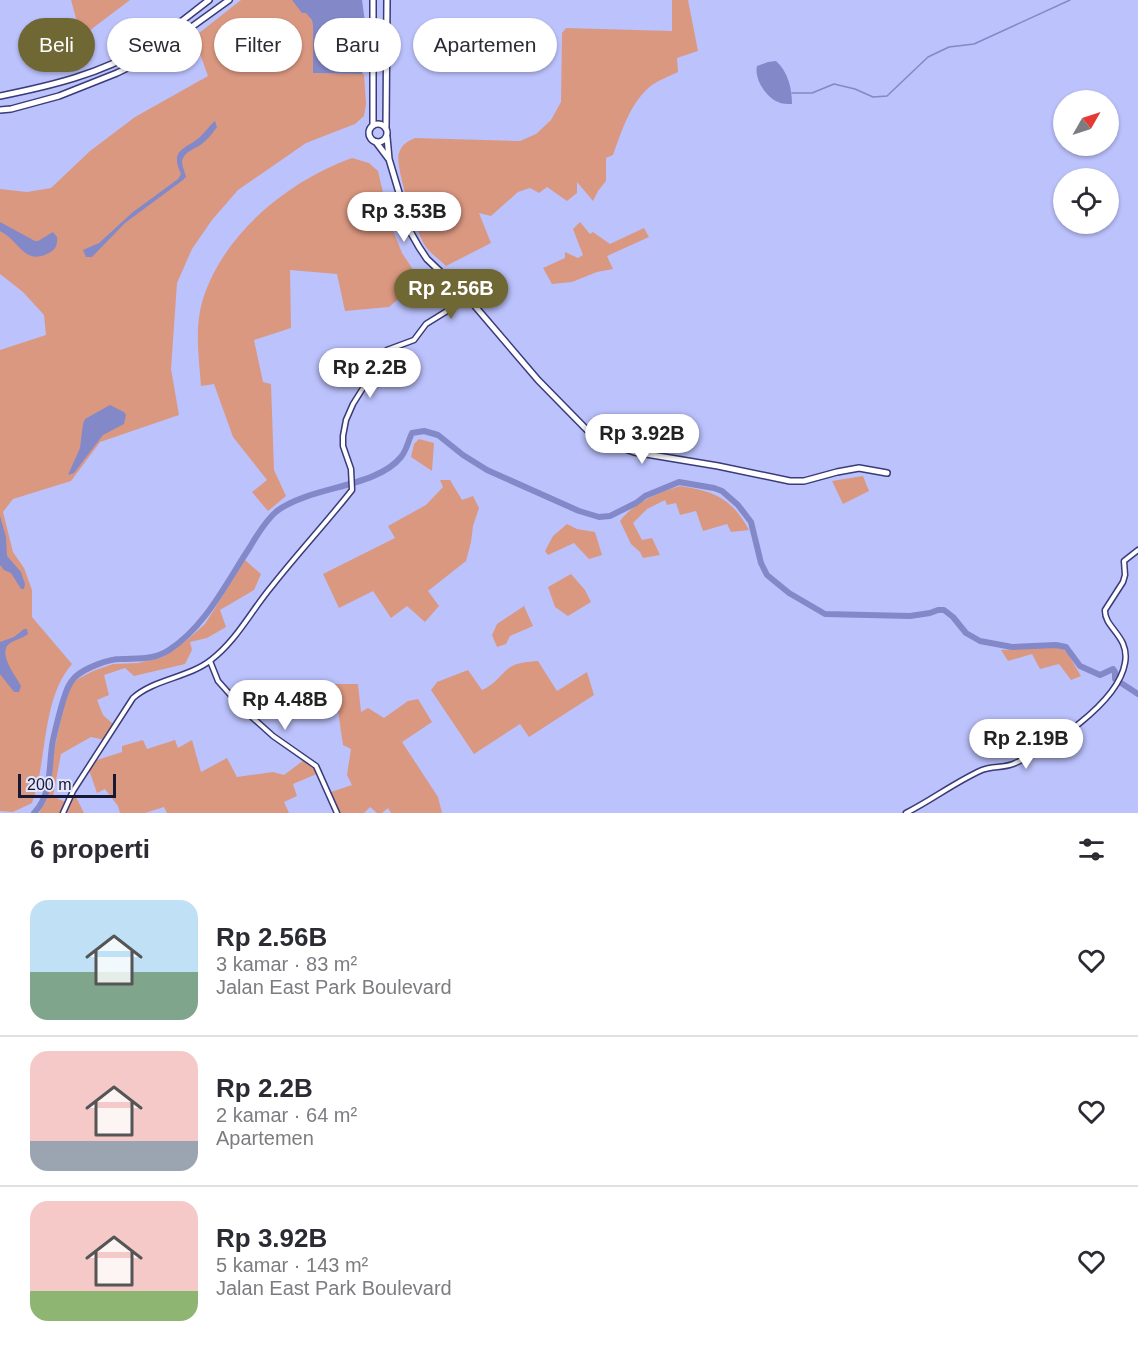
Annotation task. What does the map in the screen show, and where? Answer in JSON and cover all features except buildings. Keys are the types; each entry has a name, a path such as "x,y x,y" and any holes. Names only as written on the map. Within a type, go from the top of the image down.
{"main road":[{"path":"185,18 209,0"},
{"path":"0,110 59,96 117,74 150,57 229,0"},
{"path":"373,0 373,125 369,134 389,159"},
{"path":"387,0 386,127 389,159 411,233 428,259 468,298 538,380 576,420 589,432 608,443 634,452 790,481 804,481 859,468 887,473"},
{"path":"0,96 69,80 107,65"},
{"path":"373,125 381,124 386,127"},
{"path":"376,142 387,137"}],"street":[{"path":"63,813 73,791 133,698 141,691 193,671 210,661 240,632 256,605 352,489 350,463 343,446 348,413 387,350 414,340 428,322 468,298"},
{"path":"906,813 983,769 1012,764 1065,735 1094,711 1116,684 1125,668 1126,650 1123,640 1107,619 1105,612 1123,582 1124,561 1138,549"},
{"path":"210,661 218,681 243,709 273,736 316,766 338,813"}],"shaded area":[{"path":"71,0 130,0 95,26 95,18 76,18"},
{"path":"241,0 293,0 310,15 314,22 314,72 364,74 366,104 364,116 355,124 306,143 238,190 212,220 192,249 177,283 171,369 179,415 100,442 71,481 13,499 3,512 13,552 24,568 32,590 32,617 72,664 62,679 50,712 32,803 13,812 0,811 0,350 46,335 44,315 23,292 0,274 0,189 27,192 51,188 90,151 135,117 208,76 202,59 202,31 214,21 214,72 302,72 302,18 218,18"},
{"path":"672,0 688,0 698,51 677,58 678,72 652,85 632,108 613,155 606,158 606,181 593,201 577,182 577,193 567,201 547,187 539,193 530,188 518,192 491,216 479,213 491,243 446,266 433,255 417,229 403,185 398,160 400,150 404,145 415,138 520,141 536,134 551,120 561,102 562,33 566,28 672,31"},
{"path":"352,158 369,163 378,171 390,223 402,253 420,280 389,307 345,311 337,274 290,270 291,328 254,340 263,382 271,384 274,470 286,496 268,511 252,492 267,480 233,437 214,384 201,386 198,342 200,310 213,275 226,252 261,212 305,180"},
{"path":"580,222 590,234 593,232 610,244 644,228 649,237 607,256 613,269 597,272 572,282 552,284 543,268 565,258 565,252 578,258 583,255 573,229"},
{"path":"419,439 434,443 432,471 411,457 414,444"},
{"path":"863,476 869,491 843,504 832,481"},
{"path":"440,480 450,480 462,500 473,496 479,508 466,561 428,591 439,606 425,622 407,606 391,618 373,591 339,608 323,574 395,538 388,526 426,505 443,487"},
{"path":"680,486 702,490 728,503 743,519 749,530 731,532 727,524 703,531 696,511 680,515 676,503 667,505 665,500 647,509 633,523 642,540 652,538 660,555 643,558 631,544 620,521 647,499"},
{"path":"567,524 577,529 595,532 602,555 589,559 574,543 548,555 545,551 553,536"},
{"path":"245,560 261,574 254,590 220,610 226,627 207,638 190,642 192,650 185,664 134,676 125,668 104,675 109,695 97,700 103,715 113,724 105,740 91,737 61,754 53,796 69,804 75,795 84,813 39,813 46,801 51,782 54,750 67,693 74,681 113,664 138,663 163,657 205,624"},
{"path":"571,574 585,590 591,602 568,616 555,607 548,587"},
{"path":"524,606 533,626 510,636 506,644 497,647 492,635 497,624"},
{"path":"1062,648 1081,676 1071,680 1059,664 1040,669 1032,654 1008,661 1001,650"},
{"path":"538,661 557,691 587,672 594,695 529,737 520,724 474,754 431,690 437,682 468,670 482,690 512,666"},
{"path":"334,684 358,684 361,712 368,708 384,718 408,701 418,699 432,722 402,742 438,797 442,813 391,813 388,808 382,813 377,813 370,807 364,813 336,813 338,811 328,793 352,785 347,775 351,749 343,745"},
{"path":"143,740 147,749 175,740 178,748 192,740 201,772 227,758 237,777 273,772 284,775 304,760 316,765 319,773 293,784 297,796 284,802 289,813 167,813 164,807 145,813 120,813 118,806 105,789 97,793 89,770 97,760 122,752 122,746"}],"water":[{"path":"292,0 362,0 364,18 314,18 314,72 363,72 362,74 313,73 313,25 306,13 302,13"},
{"path":"776,61 784,70 789,81 792,104 774,100 759,82 757,66"},
{"path":"215,121 217,127 209,137 183,158 182,164 186,177 125,223 92,257 86,257 83,250 99,243 133,212 178,179 181,174 178,154 201,136"},
{"path":"0,222 35,241 53,232 57,237 56,246 49,253 41,256 28,254 0,231"},
{"path":"110,405 124,412 126,415 124,424 103,435 74,473 68,475 80,448 85,419"},
{"path":"0,516 6,537 7,556 21,572 25,584 24,589 21,589 11,573 0,565"},
{"path":"27,629 28,634 9,644 5,651 7,662 21,686 19,692 14,692 0,674 0,642 14,637"}],"waterway":[{"path":"792,93 812,93 834,84 855,89 873,97 887,96 928,57 949,47 974,44 1070,0"},
{"path":"34,813 47,788 58,720 66,691 75,677 103,662 152,657 169,650 194,629 205,616 262,528 277,511 307,496 376,475 401,457 412,433 424,431 438,435 487,470 579,511 599,517 610,516 645,496 679,482 714,488 722,491 738,505 751,522 761,563 767,575 789,593 825,614 910,616 944,610 966,633 980,641 1012,647 1056,645 1066,647 1080,666 1100,675 1113,669 1115,679 1138,694"}]}
